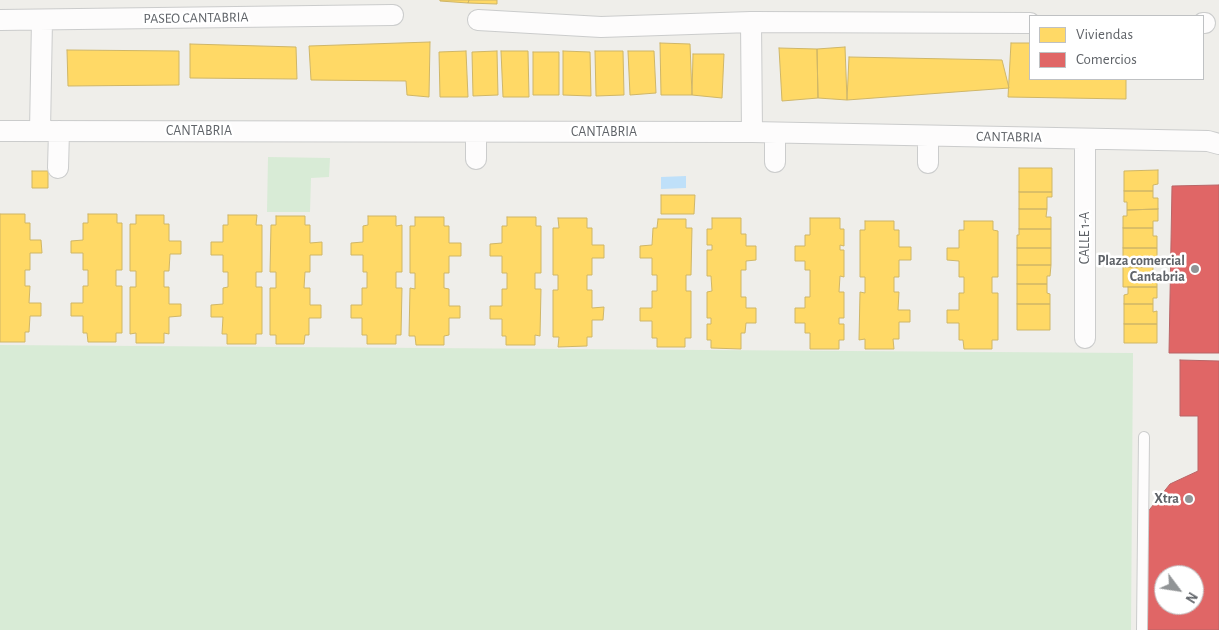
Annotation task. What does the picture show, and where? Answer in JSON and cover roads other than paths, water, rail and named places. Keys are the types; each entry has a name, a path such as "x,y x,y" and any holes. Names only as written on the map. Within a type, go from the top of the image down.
{"street":[{"name":"PASEO CANTABRIA","path":"0,20 393,15"},
{"path":"42,20 49,131 58,168"},
{"path":"478,20 601,27 751,22 1029,23"},
{"path":"751,22 752,132"},
{"name":"CANTABRIA","path":"0,130 752,132 1215,140"},
{"path":"476,132 476,159"},
{"path":"775,133 775,162"},
{"path":"928,136 928,163"},
{"name":"CALLE 1-A","path":"1085,139 1085,338"}],"lane":[{"path":"1142,630 1144,437"}],"water":[{"path":"686,176 686,188 661,189 661,177"}],"place":[{"name":"Plaza comercial Cantabria","path":"1195,269"},
{"name":"Xtra","path":"1189,499"}]}
